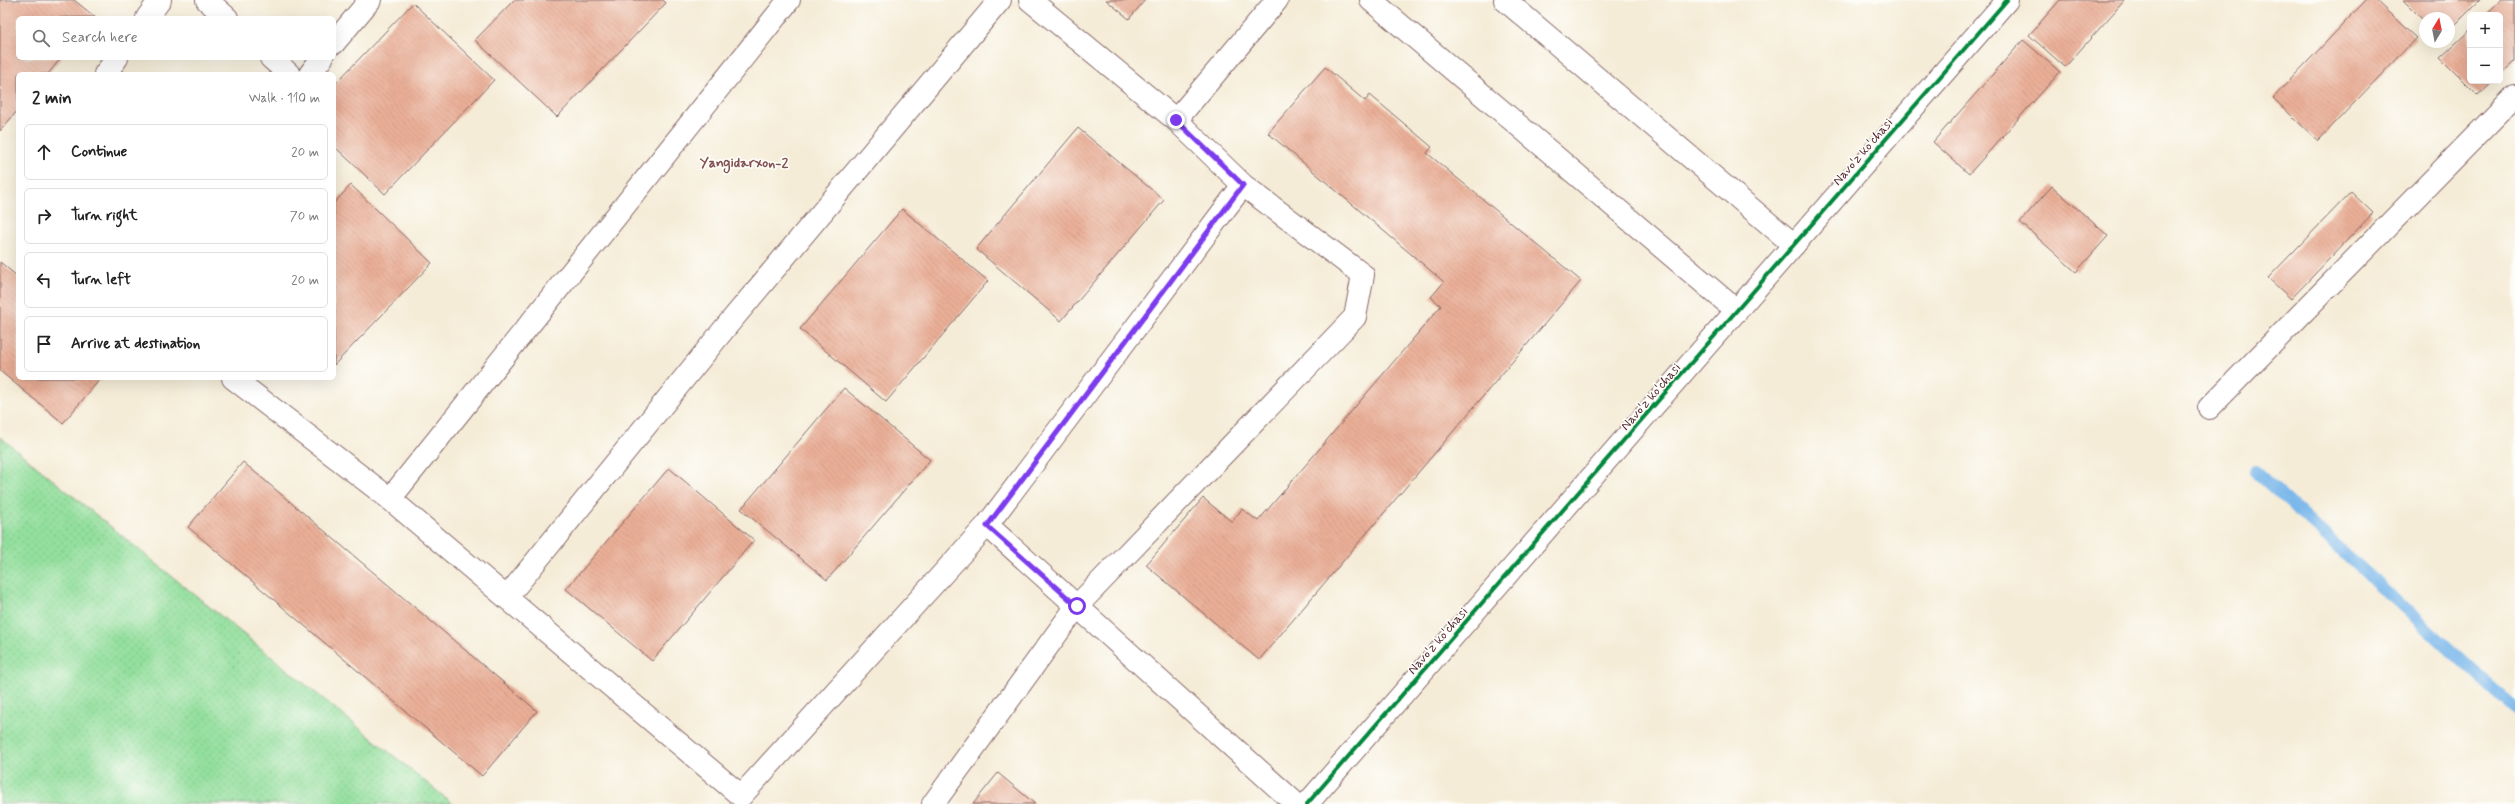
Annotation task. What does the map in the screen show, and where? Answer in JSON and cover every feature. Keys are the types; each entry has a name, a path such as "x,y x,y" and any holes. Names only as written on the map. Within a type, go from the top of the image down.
{"street":[{"path":"148,16 160,0"},
{"path":"207,0 225,16"},
{"path":"390,498 789,0"},
{"path":"507,598 726,328 1000,0"},
{"path":"933,804 1077,606 1355,317 1363,275 1243,185 1176,120 1030,0"},
{"path":"1176,120 1277,0"},
{"path":"1371,0 1737,311"},
{"path":"1505,0 1794,245"},
{"name":"Navo'z ko'chasi","path":"1307,804 2007,0"},
{"path":"336,40 358,4"},
{"path":"106,72 116,60"},
{"path":"273,60 287,72"},
{"path":"312,72 320,60"},
{"path":"2209,408 2515,96"},
{"path":"236,380 390,498 746,800 987,526 1243,185"},
{"path":"987,526 1296,804"}],"green space":[{"path":"0,437 453,804 0,804"}],"building":[{"path":"0,0 74,0 94,16 16,16 16,60 59,60 50,72 16,72 16,112 0,131"},
{"path":"514,0 663,0 666,3 557,117 475,40"},
{"path":"1106,0 1145,0 1129,19"},
{"path":"2060,0 2125,0 2065,67 2029,35"},
{"path":"2366,0 2375,0 2416,38 2318,141 2273,98"},
{"path":"2403,0 2480,0 2455,25 2455,12 2419,12 2419,16"},
{"path":"2501,0 2515,0 2515,61 2503,72 2503,12 2488,12"},
{"path":"413,3 494,80 385,194 336,148 336,83"},
{"path":"2467,33 2467,84 2491,84 2478,96 2440,58 2451,48 2455,48 2455,44"},
{"path":"2023,40 2060,72 1969,174 1933,142"},
{"path":"1325,67 1365,101 1370,95 1432,147 1427,153 1581,281 1259,660 1146,565 1203,498 1232,522 1242,509 1258,521 1441,306 1431,297 1444,282 1268,133"},
{"path":"1078,128 1164,200 1061,321 976,249"},
{"path":"351,185 432,263 336,363 336,201"},
{"path":"2052,186 2108,236 2076,272 2020,222"},
{"path":"2351,192 2373,213 2291,299 2268,278"},
{"path":"902,209 988,281 886,402 800,329"},
{"path":"0,262 16,275 16,380 99,380 63,423 0,371"},
{"path":"844,388 930,460 827,580 741,509"},
{"path":"243,462 537,711 482,776 188,527"},
{"path":"669,468 754,540 652,661 566,589"},
{"path":"998,773 1035,804 973,804"}],"waterway":[{"path":"2255,471 2515,709"}],"cycle path":[{"path":"1307,804 2007,0"}],"district":[{"name":"Yangidarxon-2","path":"744,162"}],"route":[{"path":"1077,606 987,526 1243,185 1176,120"}]}
